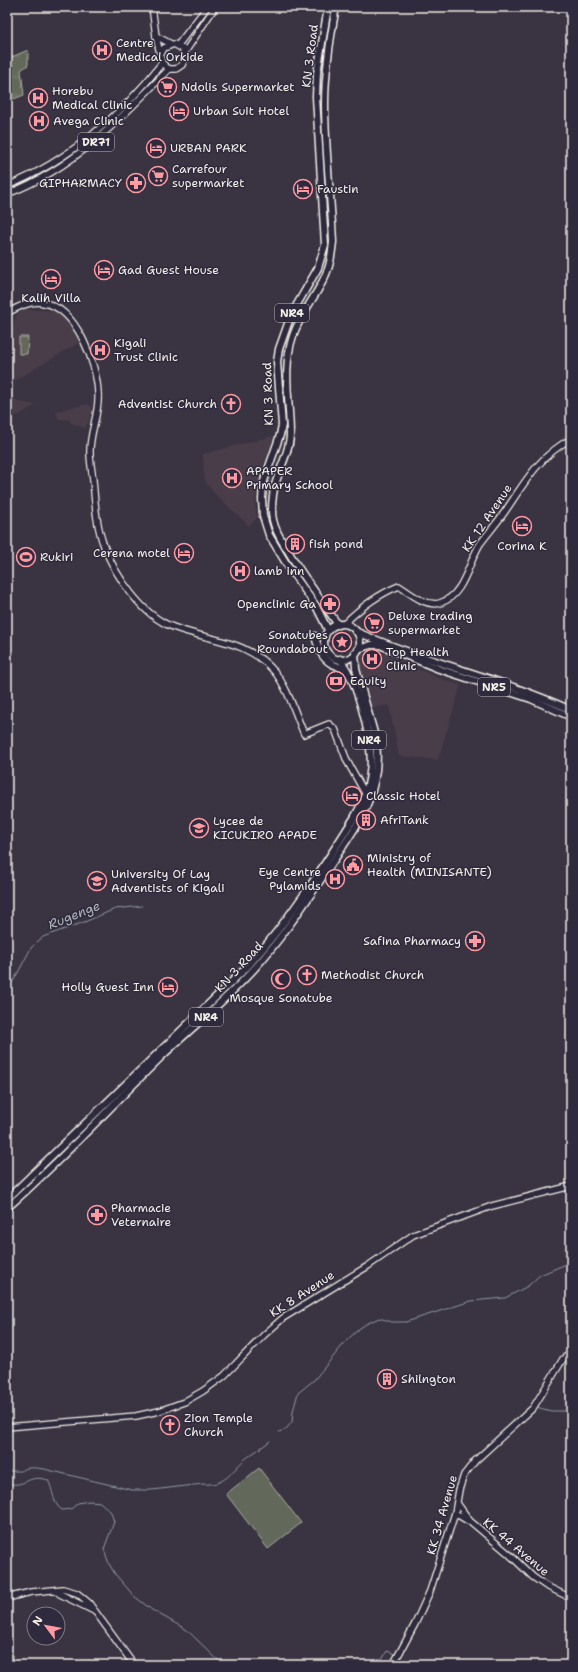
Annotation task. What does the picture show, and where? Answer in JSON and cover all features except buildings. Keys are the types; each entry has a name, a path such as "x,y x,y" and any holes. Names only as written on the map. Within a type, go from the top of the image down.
{"highway":[{"name":"KN 3 Road","path":"319,604 289,568 269,535 263,516 262,499 263,484 282,425 277,362 279,349 291,315 318,268 325,245 316,97 316,73 328,7"},
{"name":"KN 3 Road","path":"319,604 278,534 273,520 271,506 276,477 290,437 287,391 287,367 290,345 301,317 321,284 328,269 332,249 329,176 325,128 327,58 336,7"},
{"path":"316,73 326,72"},
{"name":"NR4","path":"319,604 341,624 350,626 355,631"},
{"name":"NR4","path":"319,604 328,630"},
{"path":"341,624 328,630 324,640 326,650 330,655 340,659 351,657 356,651"},
{"path":"355,631 358,636 356,651 356,684"},
{"name":"NR5","path":"355,631 416,655 533,694 571,710"},
{"path":"315,636 324,658 340,667 356,684"},
{"name":"NR5","path":"356,651 371,645 380,645 439,669 531,699 571,717"},
{"path":"340,659 356,684"},
{"name":"KN 3 Road","path":"7,1208 253,970 297,915 356,827 375,779 376,740 356,684"},
{"name":"KN 3 Road","path":"7,1199 249,965 270,941 296,905 368,796 372,760 370,742 356,684"}],"main road":[{"path":"152,7 162,63 169,69"},
{"path":"178,45 207,7"},
{"path":"156,36 171,44 178,45 185,52 215,7"},
{"path":"161,54 164,48 171,44"},
{"name":"DR71","path":"7,194 55,170 78,155 107,131 169,69 176,69 182,65 186,58 185,52"},
{"name":"DR71","path":"7,186 40,171 84,142 132,98 162,63"},
{"path":"7,313 27,304 44,302 54,305 63,312 75,326 89,352 98,393 90,453 96,516 104,544 121,580 138,601 162,622 183,631 222,640 243,648 266,663 280,679 304,734 325,724 332,726 335,729 347,761 357,781 368,796"},
{"name":"KK 12 Avenue","path":"341,624 380,596 399,586 432,604 440,603 451,597 456,592 472,557 543,459 558,446 571,439"},
{"path":"357,781 369,785"},
{"name":"KK 8 Avenue","path":"7,1427 136,1416 159,1411 184,1402 224,1376 283,1318 368,1266 413,1235 492,1206 571,1186"},
{"name":"KK 34 Avenue","path":"393,1665 415,1624 430,1591 457,1503 459,1490 469,1468 533,1408 563,1359 571,1353"},
{"name":"KK 44 Avenue","path":"457,1503 470,1521"},
{"name":"KK 44 Avenue","path":"454,1513 470,1521 509,1554 532,1577 546,1586 571,1598"},
{"path":"7,1598 31,1592 64,1589 77,1593 83,1597 96,1612 134,1665"}],"shaded area":[{"path":"20,309 59,311 69,323 80,342 14,381 7,365 7,335"},
{"path":"7,389 18,402 36,405 17,416 7,418"},
{"path":"88,404 92,407 90,419 85,428 71,423 69,420 58,419 56,411"},
{"name":"APAPER Primary School","path":"273,436 271,447 263,465 258,483 255,503 257,518 249,526 213,492 206,483 203,454"},
{"path":"369,648 375,649 436,677 461,685 438,760 399,756 389,705 368,709 357,675 357,657"}],"green space":[{"path":"28,50 28,65 21,70 24,95 14,99 7,91 7,59"},
{"path":"19,337 28,337 27,354 19,354"},
{"path":"259,1468 301,1523 268,1549 226,1494"}],"waterway":[{"name":"Rugenge","path":"37,942 43,937 115,909 142,906"},
{"name":"Rugenge","path":"7,988 14,980 34,945"},
{"path":"279,1432 286,1429 292,1422 293,1411 298,1393 314,1380 347,1340 366,1324 379,1318 392,1322 406,1322 471,1301 505,1298 528,1286 540,1275 571,1262"},
{"path":"536,1407 551,1411 571,1411"},
{"path":"7,1471 21,1471 26,1468 44,1469 132,1490 152,1490 211,1484 222,1481 244,1460 270,1441"},
{"path":"7,1483 18,1484 35,1478 48,1480 56,1504 62,1510 71,1509 78,1503 89,1501 100,1502 111,1512 114,1522 104,1549 109,1564 115,1574 134,1596 152,1610 187,1630 223,1665"},
{"path":"379,1665 387,1651 395,1654"},
{"path":"400,1657 413,1665"}],"place":[{"name":"Centre Medical Orkide","path":"102,50"},
{"name":"Ndolis Supermarket","path":"167,87"},
{"name":"Horebu Medical Clinic","path":"38,98"},
{"name":"Urban Suit Hotel","path":"179,111"},
{"name":"Avega Clinic","path":"39,121"},
{"name":"URBAN PARK","path":"156,148"},
{"name":"Carrefour supermarket","path":"158,176"},
{"name":"GIPHARMACY","path":"136,183"},
{"name":"Faustin","path":"303,189"},
{"name":"Gad Guest House","path":"104,270"},
{"name":"Kalih Villa","path":"51,279"},
{"name":"Kigali Trust Clinic","path":"100,350"},
{"name":"Adventist Church","path":"231,404"},
{"name":"APAPER Primary School","path":"232,478"},
{"name":"Corina K","path":"522,526"},
{"name":"fish pond","path":"295,544"},
{"name":"Cerena motel","path":"184,553"},
{"name":"Rukiri","path":"26,557"},
{"name":"lamb inn","path":"240,571"},
{"name":"Openclinic Ga","path":"330,604"},
{"name":"Deluxe trading supermarket","path":"374,623"},
{"name":"Sonatubes Roundabout","path":"342,642"},
{"name":"Top Health Clinic","path":"372,659"},
{"name":"Equity","path":"336,681"},
{"name":"Classic Hotel","path":"352,796"},
{"name":"AfriTank","path":"366,820"},
{"name":"Lycee de KICUKIRO APADE","path":"199,828"},
{"name":"Ministry of Health (MINISANTE)","path":"353,865"},
{"name":"Eye Centre Pylamids","path":"335,879"},
{"name":"University Of Lay Adventists of Kigali","path":"97,881"},
{"name":"Safina Pharmacy","path":"475,941"},
{"name":"Methodist Church","path":"307,975"},
{"name":"Mosque Sonatube","path":"281,979"},
{"name":"Holly Guest Inn","path":"168,987"},
{"name":"Pharmacie Veternaire","path":"97,1215"},
{"name":"Shilngton","path":"387,1379"},
{"name":"Zion Temple Church","path":"170,1425"}]}
